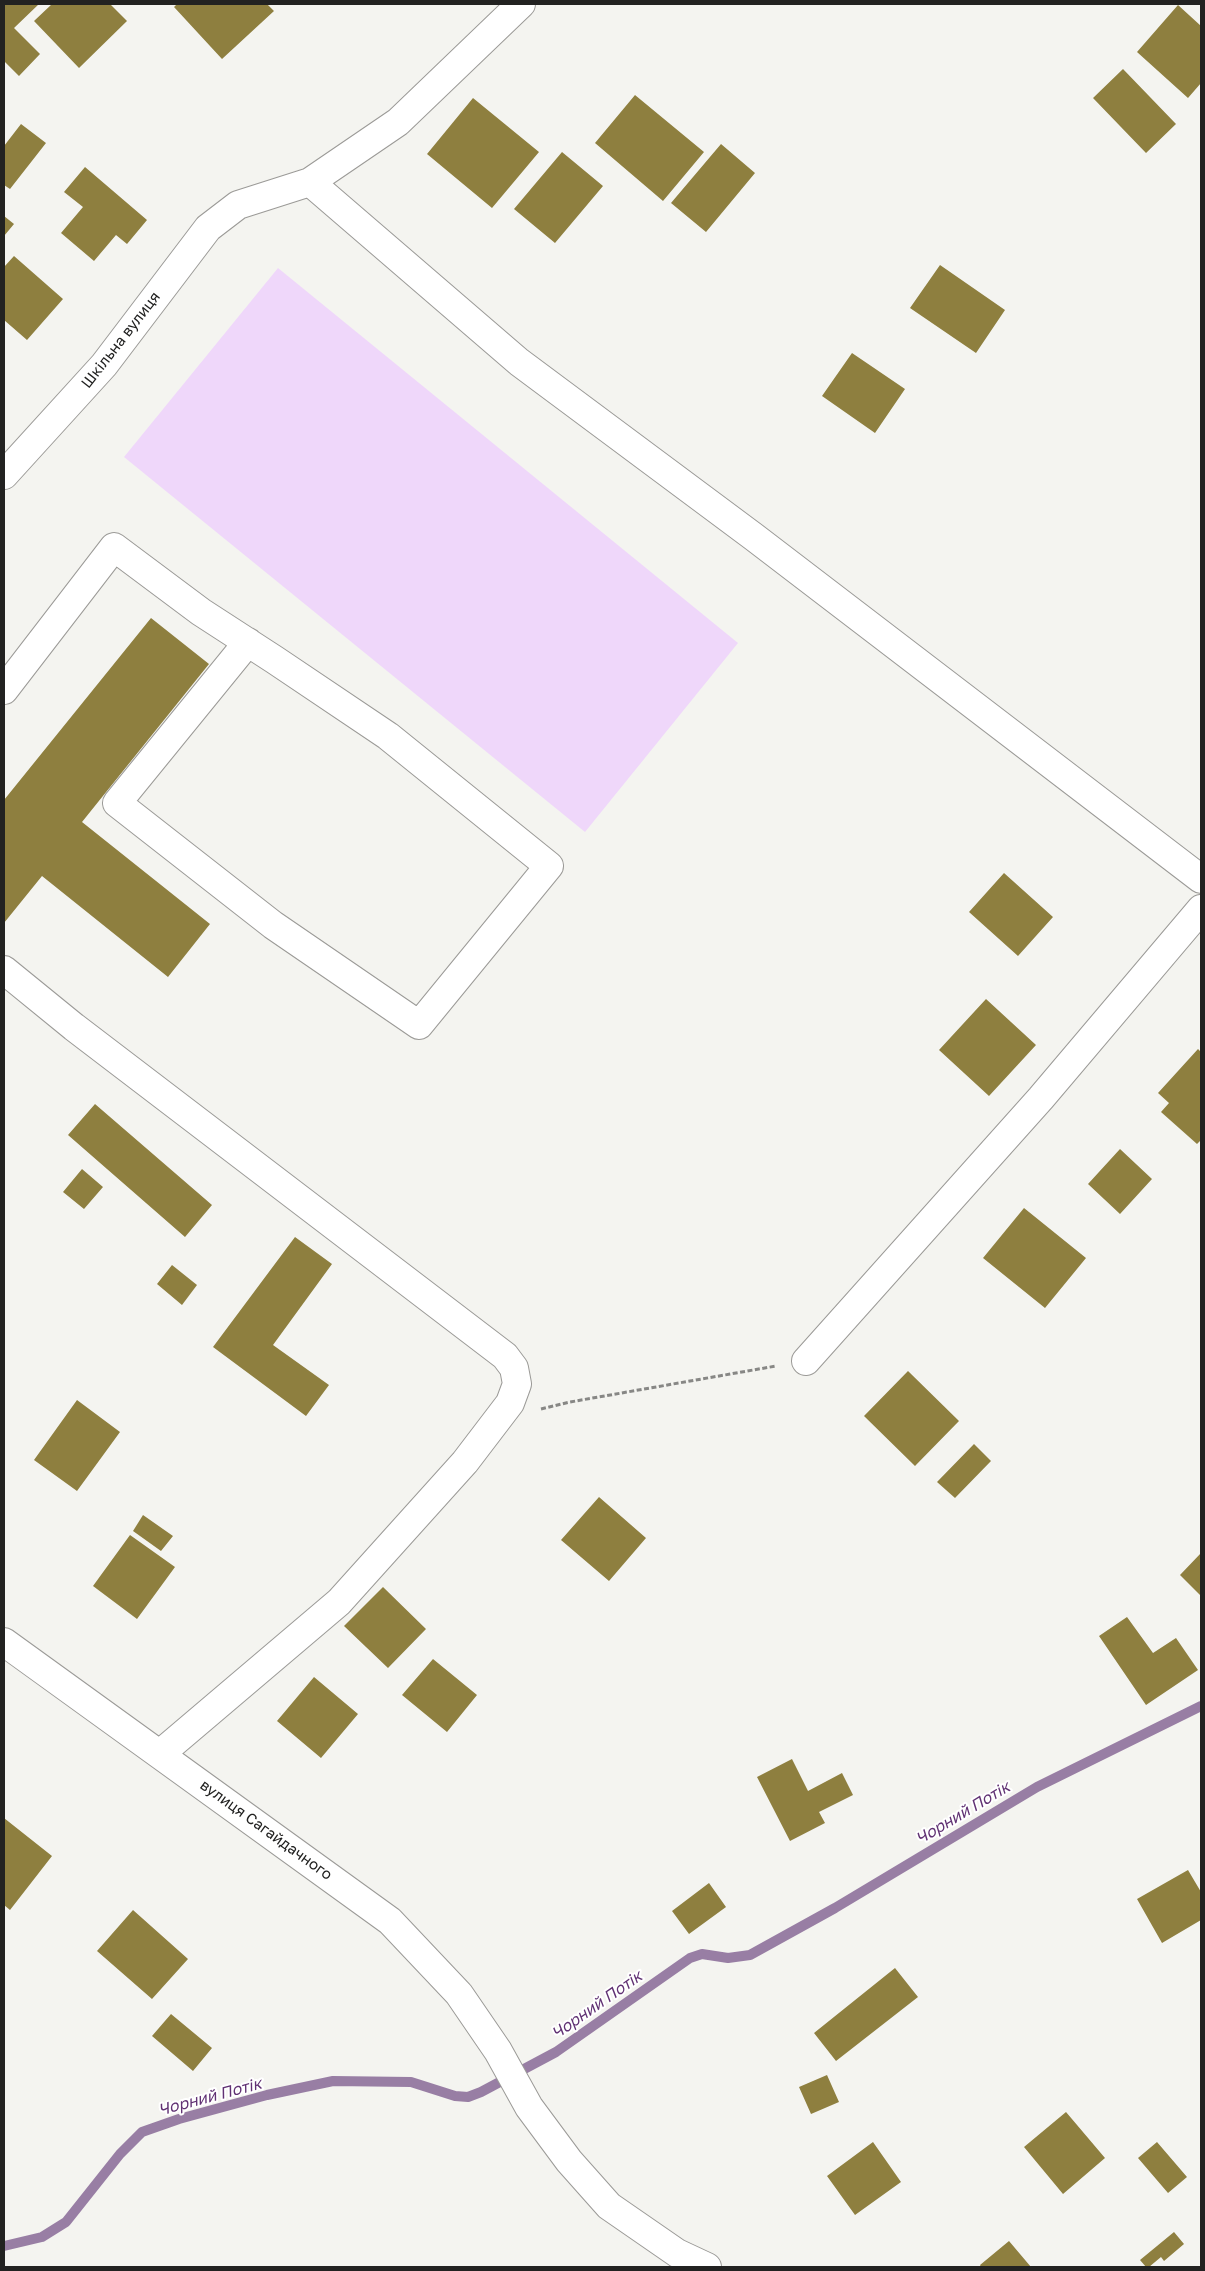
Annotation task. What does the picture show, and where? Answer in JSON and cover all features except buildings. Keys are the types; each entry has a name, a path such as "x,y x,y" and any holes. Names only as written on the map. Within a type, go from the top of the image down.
{"street":[{"name":"Шкільна вулиця","path":"4,475 104,365 208,228 238,205 310,182 398,122 521,4"},
{"path":"310,182 519,362 754,537 1201,879"},
{"path":"4,690 114,547 201,612 248,642 388,736 549,866 420,1025 273,925 117,803 248,642"},
{"path":"806,1361 1041,1098 1201,909"},
{"path":"4,970 74,1027 506,1356 514,1368 517,1384 510,1403 465,1462 339,1602 160,1754"},
{"name":"вулиця Сагайдачного","path":"4,1642 390,1921 459,1994 498,2051 529,2107 569,2161 609,2206 677,2253 707,2267"}],"path":[{"path":"497,1420 570,1402 806,1361"}],"shaded area":[{"path":"278,268 738,643 585,832 124,457"}],"waterway":[{"name":"Чорний Потік","path":"4,2246 42,2237 66,2222 120,2154 142,2132 179,2119 267,2095 333,2081 411,2082 455,2096 468,2097 481,2092 556,2052 690,1958 702,1954 728,1958 750,1955 835,1908 1037,1787 1201,1706"}]}
